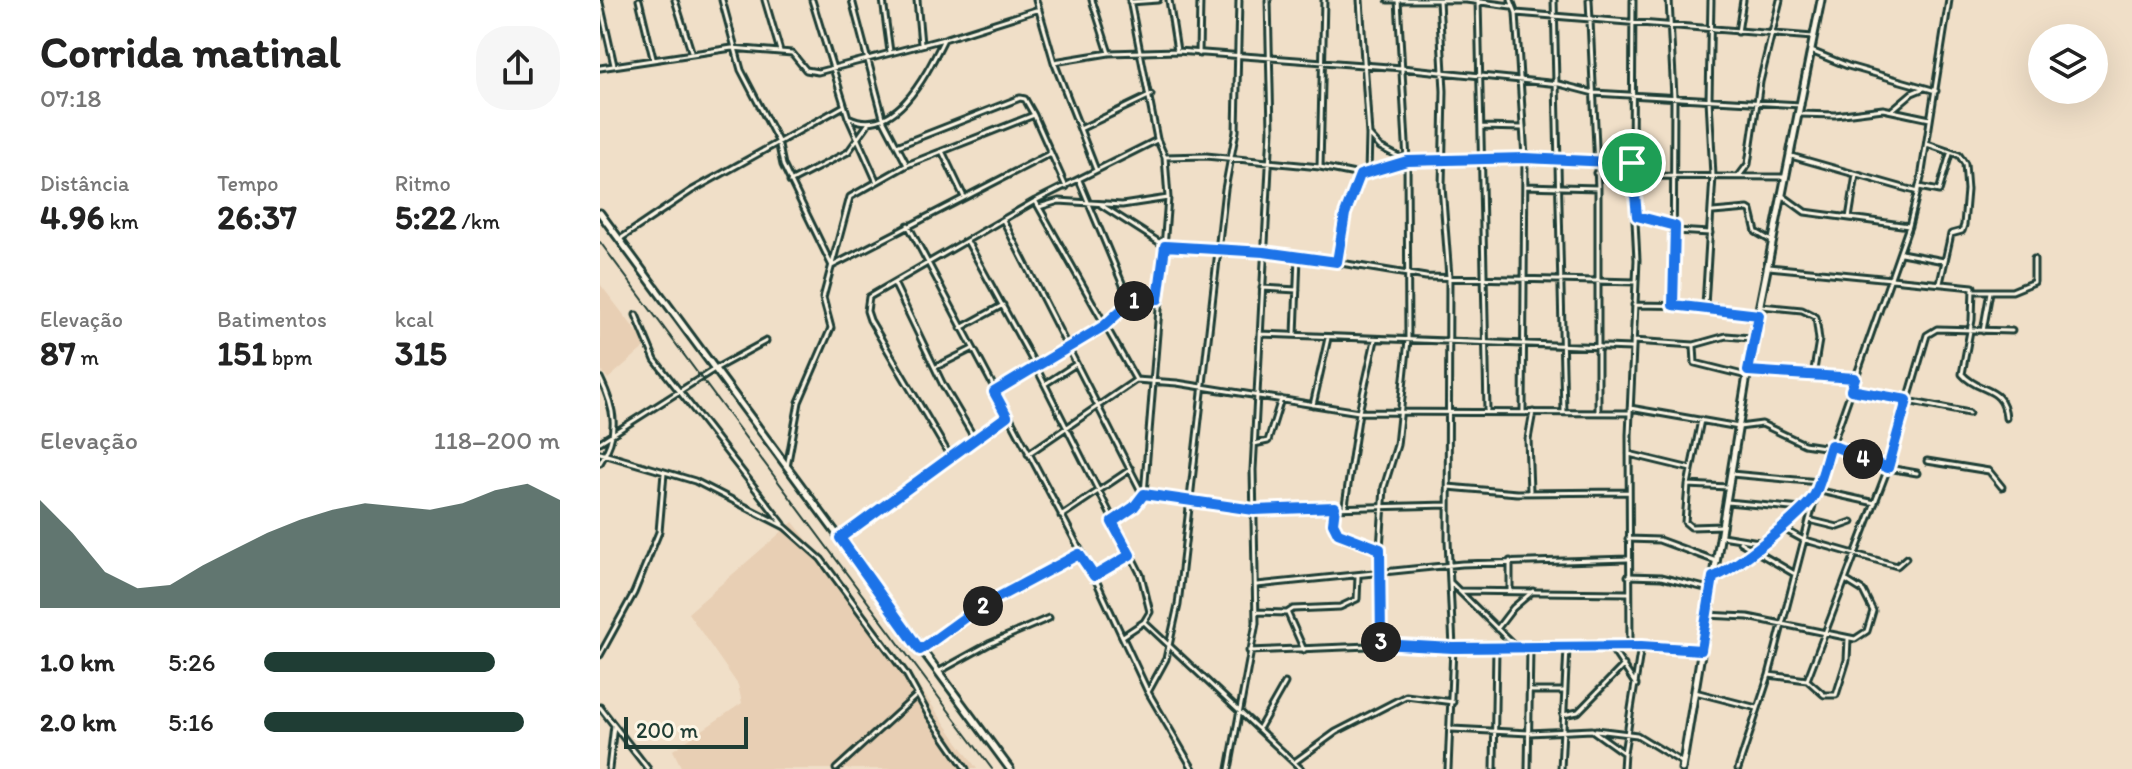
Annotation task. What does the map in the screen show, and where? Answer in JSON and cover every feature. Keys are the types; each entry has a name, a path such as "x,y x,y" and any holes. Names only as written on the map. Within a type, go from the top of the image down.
{"street":[{"path":"639,0 653,58"},
{"path":"675,0 691,51"},
{"path":"722,0 732,48 753,96 778,141 790,182 832,266"},
{"path":"765,0 780,51"},
{"path":"812,0 844,106 876,180"},
{"path":"852,0 884,121 907,165"},
{"path":"883,0 890,52"},
{"path":"917,0 921,45"},
{"path":"1036,0 1054,62 1096,170"},
{"path":"1092,0 1109,53"},
{"path":"1112,522 1134,507 1144,494 1168,198 1165,157 1157,139 1151,95 1130,1 1158,0"},
{"path":"1169,0 1177,51"},
{"path":"1199,54 1200,0"},
{"path":"1148,692 1170,646 1178,605 1229,159 1236,131 1239,0"},
{"path":"1229,769 1256,612 1254,444 1269,165 1271,59 1268,0"},
{"path":"1320,167 1324,0"},
{"path":"1360,0 1369,135 1368,174"},
{"path":"1388,0 1511,3 1516,13 1525,158 1523,411"},
{"path":"1381,644 1380,549 1386,477 1397,445 1408,340 1407,161 1398,0"},
{"path":"1554,0 1559,84 1564,412"},
{"path":"1589,0 1598,188 1598,412"},
{"path":"1630,648 1628,453 1637,216 1632,163 1633,0"},
{"path":"1669,0 1674,97 1673,305"},
{"path":"1705,306 1713,176 1709,99 1711,0"},
{"path":"1738,32 1743,0"},
{"path":"1739,176 1748,164 1756,104 1780,0"},
{"path":"1682,766 1753,339 1821,0"},
{"path":"1738,769 1769,675 1802,539 1830,446 1909,226 1927,144 1949,0"},
{"path":"1439,1 1442,159 1449,277 1448,505 1453,702 1448,769"},
{"path":"1478,1 1487,410"},
{"path":"600,3 614,65"},
{"path":"600,68 691,51 732,48 792,53 810,72 944,39 1039,9"},
{"path":"1516,13 1669,28 1773,32 1813,37"},
{"path":"848,117 868,124 884,121 926,73 944,39"},
{"path":"1054,62 1142,50 1177,51 1364,64 1559,84 1594,93 1801,105"},
{"path":"1811,51 1848,66 1936,91"},
{"path":"1892,110 1912,93 1925,88"},
{"path":"1080,129 1151,95"},
{"path":"897,146 1022,98 1034,115 1066,187"},
{"path":"620,239 691,191 844,106"},
{"path":"1799,114 1892,110 1931,119"},
{"path":"787,470 799,402 831,328 823,298 849,199 876,180 907,165 1034,115"},
{"path":"790,182 846,153 868,124"},
{"path":"1482,127 1522,128"},
{"path":"1369,135 1380,147 1407,161"},
{"path":"951,458 867,311 869,297 1035,201 1157,139"},
{"path":"1927,144 1963,159 1968,205 1963,229 1952,233 1939,284"},
{"path":"942,151 964,197"},
{"path":"1790,156 1918,190 1938,192 1950,152"},
{"path":"832,266 1051,153"},
{"path":"1165,157 1320,167 1360,175 1407,161 1442,159 1525,158 1632,163"},
{"path":"1596,173 1613,161"},
{"path":"1748,164 1754,176"},
{"path":"1849,218 1856,174"},
{"path":"1337,262 1345,214 1360,175"},
{"path":"1633,176 1785,177"},
{"path":"1079,180 1130,302"},
{"path":"1524,186 1598,188"},
{"path":"1782,195 1799,210 1909,226"},
{"path":"1039,207 1059,201 1101,205 1168,198"},
{"path":"1035,201 1136,380"},
{"path":"1101,205 1165,246 1298,256 1409,275 1636,282"},
{"path":"1712,213 1748,209 1756,232 1773,242"},
{"path":"600,213 1010,769"},
{"path":"1637,216 1675,229 1710,233"},
{"path":"1003,220 1144,494"},
{"path":"908,225 1079,554 1094,576 1148,692 1193,769"},
{"path":"967,241 1045,384 1130,555 1151,605 1144,622 1123,636"},
{"path":"1900,252 1944,261"},
{"path":"1295,335 1298,256"},
{"path":"1974,291 2012,291 2035,281 2034,259"},
{"path":"1769,267 1972,286 1971,330 1963,376 1999,397 2007,406 2006,418"},
{"path":"894,283 975,439"},
{"path":"1262,288 1297,290"},
{"path":"1983,331 1990,292"},
{"path":"994,392 1104,326 1130,302 1158,299"},
{"path":"961,328 1003,305"},
{"path":"1634,305 1705,306 1759,315"},
{"path":"1761,306 1802,310 1816,317 1819,337 1813,376"},
{"path":"636,315 655,360 785,527 821,559 906,674 966,769"},
{"path":"1807,680 1888,468 1929,332 2012,331"},
{"path":"1260,334 1449,344 1524,343 1631,348"},
{"path":"1633,341 1694,345 1726,336 1753,339"},
{"path":"1313,405 1328,337"},
{"path":"1345,505 1359,412 1375,339"},
{"path":"600,442 713,370 766,341"},
{"path":"1694,345 1695,363 1748,374 1855,378"},
{"path":"935,367 972,349"},
{"path":"1045,384 1077,364"},
{"path":"600,378 608,395 615,433 600,463"},
{"path":"1028,454 1136,380 1151,380 1359,412 1401,415 1487,410 1630,410 1739,427 1762,424 1804,444 1830,446 1888,468 1917,473"},
{"path":"1851,390 1969,413"},
{"path":"1254,444 1268,441 1281,399"},
{"path":"1530,493 1528,439 1533,412"},
{"path":"840,538 1007,416"},
{"path":"1701,420 1688,485 1687,525 1723,526"},
{"path":"1628,453 1691,469"},
{"path":"603,454 695,481 785,527"},
{"path":"1927,461 1989,471 2002,487"},
{"path":"1060,516 1131,469"},
{"path":"600,655 634,593 659,532 665,471"},
{"path":"1731,474 1819,482"},
{"path":"1688,485 1729,487"},
{"path":"1448,487 1530,493 1628,492"},
{"path":"1816,493 1875,503"},
{"path":"1713,577 1728,572 1755,553 1816,493"},
{"path":"1144,494 1254,510 1345,505 1448,505"},
{"path":"1727,502 1802,509"},
{"path":"1335,507 1333,523 1338,533 1380,549"},
{"path":"1808,519 1838,527 1852,522"},
{"path":"1780,527 1802,539 1887,566 1897,566 1906,558"},
{"path":"1721,536 1740,542 1765,543"},
{"path":"1628,539 1659,540 1717,561"},
{"path":"1740,542 1793,573"},
{"path":"920,650 978,608 1079,554"},
{"path":"1094,576 1130,555"},
{"path":"1256,585 1510,561 1628,559"},
{"path":"1510,561 1510,590"},
{"path":"1256,612 1287,613 1293,609 1351,604 1357,599 1358,576"},
{"path":"1628,576 1661,577 1709,589"},
{"path":"1449,581 1518,649"},
{"path":"1705,615 1748,617 1779,626 1827,631 1848,639 1860,638 1867,631 1873,611 1863,591 1847,581"},
{"path":"1460,591 1628,593"},
{"path":"1497,629 1513,608 1533,591"},
{"path":"1287,613 1304,650"},
{"path":"937,673 989,644 1049,618"},
{"path":"1144,622 1260,727 1301,769"},
{"path":"1769,675 1807,680 1824,695 1836,695 1847,660 1848,639"},
{"path":"1249,651 1381,644 1518,649 1641,646 1701,650"},
{"path":"1623,769 1641,646"},
{"path":"1494,769 1496,648"},
{"path":"1561,769 1567,648"},
{"path":"1528,769 1530,649"},
{"path":"1612,649 1636,685"},
{"path":"1563,715 1578,712 1624,665"},
{"path":"1260,727 1285,683"},
{"path":"1531,691 1565,691"},
{"path":"1695,692 1757,708"},
{"path":"836,769 917,695"},
{"path":"1295,762 1336,732 1406,696 1453,702"},
{"path":"600,707 648,769"},
{"path":"609,769 614,725"},
{"path":"1452,729 1627,733 1658,745 1682,766"},
{"path":"1592,730 1624,753"}],"shaded area":[{"path":"600,284 647,345 608,379 600,368"},
{"path":"793,522 878,629 977,769 682,769 673,750 742,703 738,685 688,613"}],"railway":[{"path":"600,242 992,769"}],"route":[{"path":"1525,158 1632,163 1637,216 1675,226 1673,305 1705,306 1759,315 1748,371 1855,378 1851,390 1907,400 1888,468 1831,445 1815,495 1755,553 1728,572 1713,577 1701,650 1641,646 1518,649 1381,644 1380,549 1338,533 1333,523 1335,507 1297,511 1254,510 1144,494 1134,507 1112,522 1130,555 1094,576 1079,554 978,608 920,650 840,538 1007,416 994,392 1104,326 1130,302 1158,299 1165,246 1264,252 1337,262 1345,214 1360,175 1407,161 1442,159 1525,158"}]}
